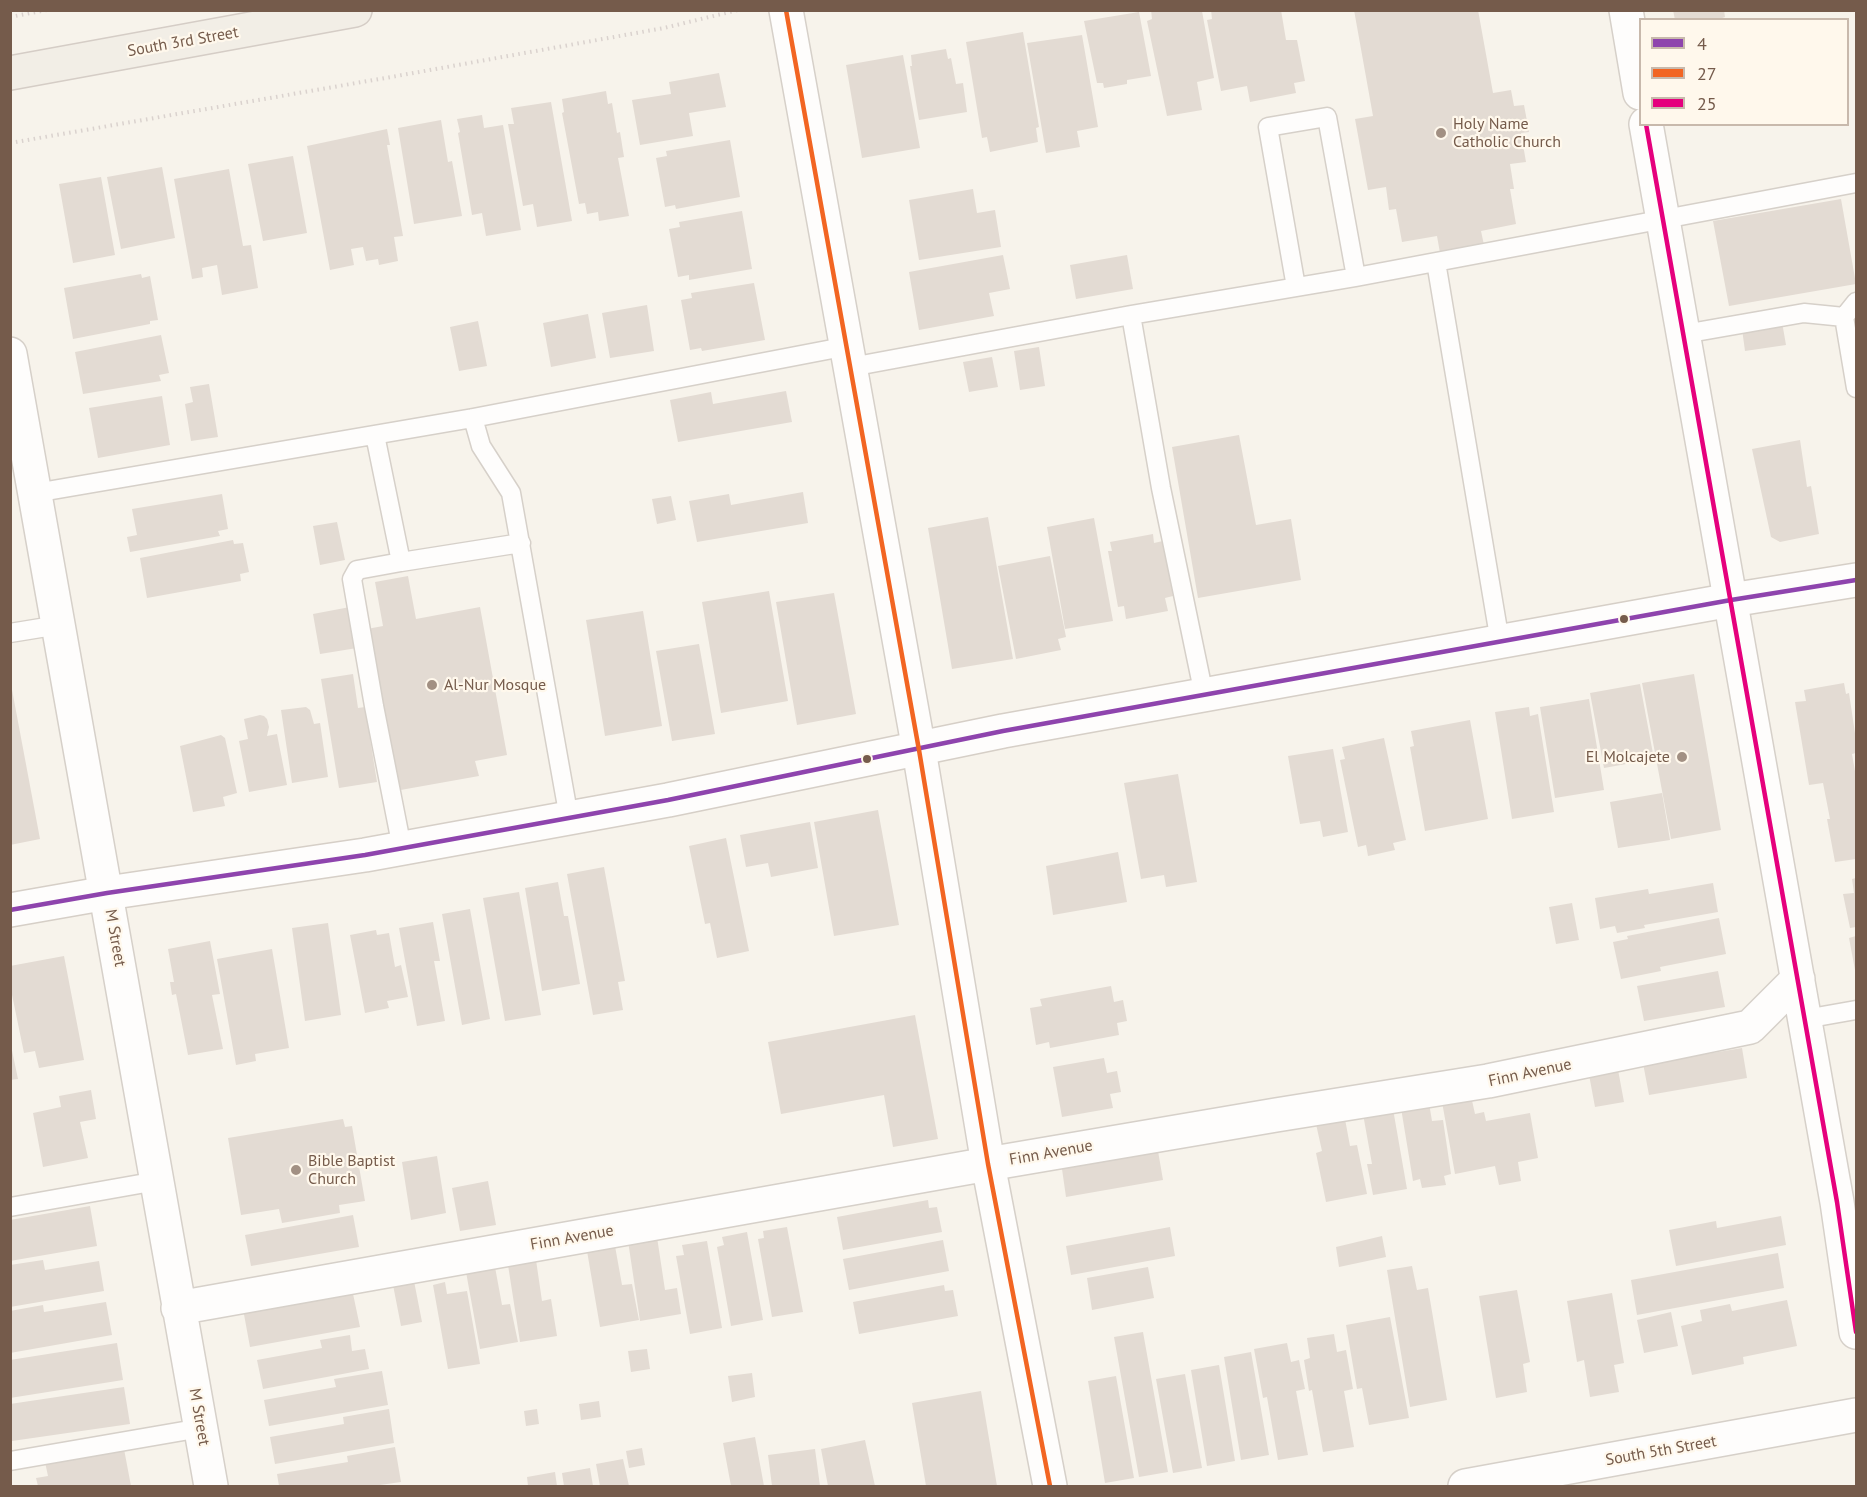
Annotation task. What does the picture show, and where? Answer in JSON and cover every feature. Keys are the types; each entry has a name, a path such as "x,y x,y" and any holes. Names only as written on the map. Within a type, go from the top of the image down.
{"main road":[{"name":"South 3rd Street","path":"10,73 355,10"}],"street":[{"path":"786,10 919,750 988,1164 1050,1486"},
{"path":"1626,10 1639,82"},
{"path":"1646,126 1837,1202 1857,1332"},
{"name":"M Street","path":"10,354 14,394 59,625 211,1486"},
{"path":"10,910 107,893 365,855 668,800 1004,731 1731,600 1857,580"},
{"name":"Finn Avenue","path":"178,1308 988,1164 1488,1082 1750,1027 1798,979"},
{"name":"South 5th Street","path":"1465,1486 1857,1415"}],"lane":[{"path":"1296,287 1268,127 1328,117 1356,277"},
{"path":"35,493 473,418 849,357 1131,315 1356,277 1857,183"},
{"path":"1436,261 1500,642"},
{"path":"1844,317 1857,302"},
{"path":"1684,334 1804,313 1844,317"},
{"path":"1131,315 1161,488 1204,695"},
{"path":"1844,317 1857,388"},
{"path":"473,418 481,446 511,493 569,818"},
{"path":"375,435 400,562"},
{"path":"402,848 352,579 357,570 520,543"},
{"path":"10,633 59,625"},
{"path":"1805,1019 1857,1010"},
{"path":"10,1207 158,1181"},
{"path":"10,1461 201,1428"}],"path":[{"path":"10,17 47,10"},
{"path":"10,143 664,28 738,10"}],"building":[{"path":"1151,10 1202,11 1214,78 1197,82 1202,110 1167,116 1147,21 1152,19"},
{"path":"1211,10 1281,10 1286,40 1297,40 1305,81 1294,83 1296,93 1250,102 1247,86 1221,91 1207,20 1212,19"},
{"name":"Holy Name Catholic Church","path":"1354,10 1478,10 1493,93 1511,90 1514,106 1524,105 1529,132 1521,133 1526,162 1510,164 1514,189 1510,189 1516,224 1481,231 1484,245 1440,253 1437,236 1402,242 1396,209 1389,210 1386,187 1368,190 1355,119 1373,116"},
{"path":"1673,10 1724,10 1725,17 1722,18 1675,18"},
{"path":"1139,12 1151,76 1127,80 1127,84 1104,88 1103,83 1097,83 1084,21"},
{"path":"1023,32 1039,127 1036,128 1038,142 990,152 987,137 982,138 966,42"},
{"path":"1082,35 1098,127 1077,131 1080,147 1046,153 1027,43"},
{"path":"946,49 948,59 951,58 956,84 963,83 967,112 919,120 910,66 912,66 911,55"},
{"path":"903,55 920,148 862,158 846,65"},
{"path":"719,73 726,107 689,113 693,136 640,145 632,100 671,94 669,82"},
{"path":"606,91 608,104 612,103 617,133 620,132 624,157 618,158 629,216 599,221 598,212 587,214 585,203 579,204 562,113 564,112 562,99"},
{"path":"551,102 572,221 537,227 533,204 523,206 508,124 514,124 511,108"},
{"path":"482,115 484,128 503,125 521,230 486,236 482,213 472,215 457,119"},
{"path":"441,120 448,162 452,161 462,216 414,224 398,128"},
{"path":"387,129 390,145 387,145 403,236 394,237 398,261 379,265 378,259 366,261 363,247 351,249 354,265 330,270 307,146"},
{"path":"730,140 740,197 676,209 675,205 665,207 656,158 667,156 666,151"},
{"path":"293,156 307,233 263,241 248,164"},
{"path":"162,167 175,238 121,249 107,177"},
{"path":"229,169 243,246 251,245 258,288 222,295 217,265 202,268 203,277 192,279 174,179"},
{"path":"101,177 115,255 73,263 59,184"},
{"path":"973,189 977,213 995,210 1001,247 919,260 909,200"},
{"path":"1841,199 1856,284 1729,306 1713,221"},
{"path":"742,211 752,269 689,280 689,275 678,277 669,229 680,227 679,222"},
{"path":"1003,255 1010,289 989,293 994,316 919,330 909,272"},
{"path":"1127,255 1133,289 1076,299 1070,265"},
{"path":"141,274 142,278 150,276 158,320 150,321 150,324 73,339 64,288"},
{"path":"754,283 765,340 702,351 701,348 690,350 681,300 692,298 691,293"},
{"path":"647,305 654,351 610,358 602,313"},
{"path":"588,314 596,358 551,367 543,323"},
{"path":"478,321 487,366 459,371 450,327"},
{"path":"1782,322 1786,345 1745,351 1742,329"},
{"path":"161,335 169,373 159,375 161,381 83,394 75,352"},
{"path":"1039,347 1045,386 1020,390 1014,351"},
{"path":"992,357 998,387 969,392 963,362"},
{"path":"209,384 218,437 191,441 185,404 193,402 190,387"},
{"path":"786,391 792,422 678,442 670,400 711,392 713,404"},
{"path":"162,396 170,445 98,458 89,408"},
{"path":"1239,435 1256,525 1291,519 1301,580 1198,598 1172,447"},
{"path":"1800,440 1807,487 1811,486 1819,534 1780,542 1771,537 1752,449"},
{"path":"803,492 808,523 697,542 689,501 729,494 731,505"},
{"path":"222,494 228,529 218,531 220,536 130,552 127,537 137,535 132,509"},
{"path":"671,496 676,520 657,524 652,499"},
{"path":"988,517 1013,659 952,669 928,528"},
{"path":"1094,518 1113,621 1065,629 1047,527"},
{"path":"337,522 345,560 320,565 313,526"},
{"path":"1153,534 1154,543 1163,541 1173,596 1165,598 1168,611 1126,619 1124,606 1118,607 1108,551 1112,551 1110,542"},
{"path":"233,540 234,544 243,543 249,572 240,574 241,581 147,598 140,558"},
{"path":"1050,556 1066,637 1058,639 1061,650 1016,659 998,566"},
{"name":"Al-Nur Mosque","path":"408,576 416,619 480,607 507,755 475,761 479,776 395,791 367,629 383,626 375,582"},
{"path":"769,591 788,701 721,713 702,602"},
{"path":"834,593 856,714 797,725 776,602"},
{"path":"350,607 357,648 320,654 313,614"},
{"path":"643,611 662,726 605,736 586,620"},
{"path":"699,644 715,734 672,741 656,651"},
{"path":"353,674 358,708 365,707 377,782 339,788 321,679"},
{"name":"El Molcajete","path":"1694,674 1721,830 1671,839 1642,683"},
{"path":"10,679 40,839 10,845"},
{"path":"1844,683 1846,694 1849,693 1856,740 1856,753 1852,754 1856,777 1856,859 1835,862 1823,783 1809,785 1795,702 1806,701 1804,690"},
{"path":"1640,684 1654,759 1604,768 1590,693"},
{"path":"1589,699 1604,790 1555,798 1540,707"},
{"path":"306,707 310,710 314,724 320,723 328,777 292,783 281,710"},
{"path":"1529,707 1530,716 1538,714 1554,812 1512,819 1495,712"},
{"path":"260,715 267,719 269,727 267,736 277,734 287,785 249,792 239,741 248,739 244,719"},
{"path":"1470,720 1488,819 1425,831 1410,747 1414,746 1411,731"},
{"path":"221,735 225,738 237,793 223,797 225,806 193,812 180,746"},
{"path":"1384,738 1406,840 1393,843 1395,850 1368,856 1366,845 1358,847 1340,760 1345,759 1342,747"},
{"path":"1333,749 1348,832 1323,837 1320,821 1300,824 1288,756"},
{"path":"1178,774 1197,882 1166,887 1164,875 1141,879 1124,783"},
{"path":"1662,793 1670,840 1618,848 1610,802"},
{"path":"878,810 899,925 834,936 814,822"},
{"path":"810,822 818,868 771,877 768,863 746,867 740,835"},
{"path":"726,838 749,951 717,958 710,923 705,924 689,846"},
{"path":"1118,852 1127,902 1053,915 1046,866"},
{"path":"604,867 625,981 618,982 623,1010 593,1015 567,874"},
{"path":"1856,878 1856,927 1850,928 1843,894 1854,893 1852,879"},
{"path":"558,882 564,916 568,916 580,984 542,991 525,888"},
{"path":"1713,883 1718,912 1644,925 1645,928 1617,933 1615,926 1600,929 1595,898 1648,889 1649,894"},
{"path":"519,892 541,1015 505,1021 483,898"},
{"path":"1572,903 1579,940 1556,944 1549,907"},
{"path":"470,909 490,1019 462,1025 442,914"},
{"path":"1719,918 1726,954 1660,967 1661,971 1621,979 1613,942 1628,939 1627,936"},
{"path":"433,922 440,961 434,961 445,1021 417,1026 399,928"},
{"path":"328,923 341,1015 305,1021 292,928"},
{"path":"376,930 377,935 389,933 395,967 401,965 408,997 387,1001 389,1008 365,1013 350,935"},
{"path":"1856,936 1856,969 1855,970 1849,938"},
{"path":"210,941 220,994 212,995 223,1049 188,1055 176,994 172,995 170,982 174,982 168,949"},
{"path":"272,949 289,1048 255,1054 256,1061 236,1065 217,959"},
{"path":"64,956 84,1060 39,1068 35,1051 24,1053 10,985 10,966"},
{"path":"1718,971 1725,1007 1644,1021 1637,986"},
{"path":"1111,986 1114,1002 1123,1000 1127,1021 1117,1023 1119,1035 1050,1048 1049,1042 1036,1045 1030,1008 1042,1006 1040,999"},
{"path":"915,1015 938,1139 893,1147 884,1095 781,1114 768,1042"},
{"path":"10,1041 18,1079 10,1080"},
{"path":"1742,1048 1747,1078 1649,1095 1642,1058 1686,1050 1688,1057"},
{"path":"1104,1058 1107,1073 1117,1071 1121,1092 1110,1094 1113,1108 1062,1117 1053,1067"},
{"path":"1616,1059 1624,1102 1595,1107 1587,1064"},
{"path":"91,1090 96,1119 80,1122 88,1158 43,1167 33,1113 61,1107 59,1096"},
{"path":"1471,1096 1475,1114 1484,1112 1486,1121 1530,1113 1538,1158 1518,1162 1521,1181 1499,1185 1495,1166 1455,1174 1442,1102"},
{"path":"1429,1103 1432,1121 1443,1120 1451,1174 1444,1176 1446,1185 1422,1188 1420,1179 1413,1181 1401,1108"},
{"path":"1393,1109 1407,1189 1373,1195 1367,1164 1372,1164 1363,1114"},
{"name":"Bible Baptist Church","path":"343,1119 345,1127 352,1126 365,1201 339,1205 340,1213 282,1223 279,1209 241,1215 228,1138"},
{"path":"1345,1119 1350,1146 1357,1145 1367,1194 1326,1202 1316,1153 1322,1151 1316,1124"},
{"path":"1158,1151 1163,1180 1066,1197 1062,1169"},
{"path":"437,1156 446,1213 411,1220 402,1162"},
{"path":"488,1181 496,1225 460,1231 452,1188"},
{"path":"928,1200 929,1208 937,1207 942,1232 843,1250 837,1217"},
{"path":"90,1206 97,1246 10,1261 10,1220"},
{"path":"353,1215 359,1247 251,1266 245,1235"},
{"path":"1781,1216 1786,1245 1676,1266 1669,1230 1716,1221 1717,1228"},
{"path":"787,1227 803,1312 772,1317 758,1239 764,1238 763,1231"},
{"path":"1170,1227 1175,1256 1071,1275 1066,1246"},
{"path":"747,1232 763,1320 731,1326 717,1247 724,1245 722,1237"},
{"path":"1382,1236 1386,1257 1339,1267 1336,1247"},
{"path":"657,1237 665,1290 677,1288 681,1314 640,1321 628,1241"},
{"path":"943,1240 949,1271 849,1290 843,1259"},
{"path":"707,1241 722,1328 690,1334 676,1256 684,1255 682,1245"},
{"path":"615,1246 622,1285 632,1284 639,1320 600,1327 587,1251"},
{"path":"1778,1253 1784,1288 1637,1315 1631,1280"},
{"path":"43,1260 45,1270 99,1261 104,1291 10,1307 10,1265"},
{"path":"536,1260 542,1301 551,1299 557,1336 520,1342 508,1265"},
{"path":"1412,1266 1417,1290 1428,1288 1447,1400 1410,1407 1387,1270"},
{"path":"495,1267 502,1305 510,1304 518,1342 480,1349 466,1272"},
{"path":"1148,1267 1154,1298 1092,1310 1087,1278"},
{"path":"414,1281 422,1322 401,1326 393,1285"},
{"path":"445,1282 447,1294 467,1291 480,1364 448,1369 433,1285"},
{"path":"944,1285 945,1291 953,1290 958,1316 859,1334 853,1302"},
{"path":"352,1289 360,1327 250,1347 243,1309"},
{"path":"1517,1290 1530,1362 1523,1364 1527,1392 1496,1398 1479,1296"},
{"path":"1612,1293 1624,1363 1614,1365 1619,1392 1590,1397 1584,1360 1577,1362 1567,1301"},
{"path":"1787,1300 1797,1346 1743,1357 1744,1364 1692,1375 1681,1326 1702,1321 1700,1310 1730,1304 1732,1311"},
{"path":"106,1302 112,1335 10,1353 10,1311 43,1305 44,1312"},
{"path":"1671,1312 1678,1346 1644,1353 1637,1320"},
{"path":"1390,1317 1409,1418 1369,1425 1362,1388 1357,1389 1346,1325"},
{"path":"1143,1332 1168,1472 1139,1477 1114,1337"},
{"path":"1334,1334 1337,1352 1346,1350 1353,1389 1344,1391 1354,1447 1323,1452 1304,1360 1310,1358 1307,1338"},
{"path":"350,1335 352,1351 365,1349 369,1369 263,1389 257,1360 322,1348 320,1340"},
{"path":"117,1343 123,1380 10,1398 10,1360"},
{"path":"1287,1343 1291,1362 1299,1360 1305,1389 1296,1391 1308,1455 1278,1460 1267,1397 1263,1398 1254,1349"},
{"path":"647,1349 650,1369 631,1372 628,1351"},
{"path":"1251,1352 1269,1455 1241,1460 1224,1357"},
{"path":"1219,1365 1235,1461 1207,1466 1191,1370"},
{"path":"382,1371 388,1405 269,1426 264,1400 336,1387 334,1379"},
{"path":"752,1373 755,1397 732,1402 728,1376"},
{"path":"1185,1374 1202,1468 1173,1473 1156,1379"},
{"path":"1116,1376 1134,1478 1105,1483 1088,1381"},
{"path":"124,1387 130,1424 12,1441 10,1404"},
{"path":"981,1391 997,1486 926,1486 912,1403"},
{"path":"599,1401 601,1417 581,1420 579,1404"},
{"path":"389,1409 394,1443 275,1464 270,1437 344,1424 343,1417"},
{"path":"537,1409 539,1424 526,1426 524,1411"},
{"path":"755,1437 764,1486 731,1486 723,1443"},
{"path":"865,1440 875,1486 828,1486 821,1449"},
{"path":"395,1447 401,1482 373,1486 279,1486 277,1474 348,1462 347,1456"},
{"path":"642,1448 645,1465 629,1468 626,1451"},
{"path":"124,1449 131,1486 38,1486 36,1478 48,1476 45,1462"},
{"path":"815,1449 820,1486 772,1486 768,1455"},
{"path":"623,1459 629,1486 600,1486 596,1464"},
{"path":"590,1468 593,1486 564,1486 562,1473"},
{"path":"555,1472 557,1486 528,1486 527,1477"}],"transit line":[{"name":"27","path":"786,10 919,750 988,1164 1050,1486"},
{"name":"25","path":"1646,126 1837,1202 1856,1332"},
{"name":"4","path":"10,910 107,893 365,855 668,800 1003,731 1731,600 1856,580"}],"place":[{"name":"Holy Name Catholic Church","path":"1441,133"},
{"name":"Al-Nur Mosque","path":"432,685"},
{"name":"El Molcajete","path":"1682,757"},
{"name":"Bible Baptist Church","path":"296,1170"}]}
